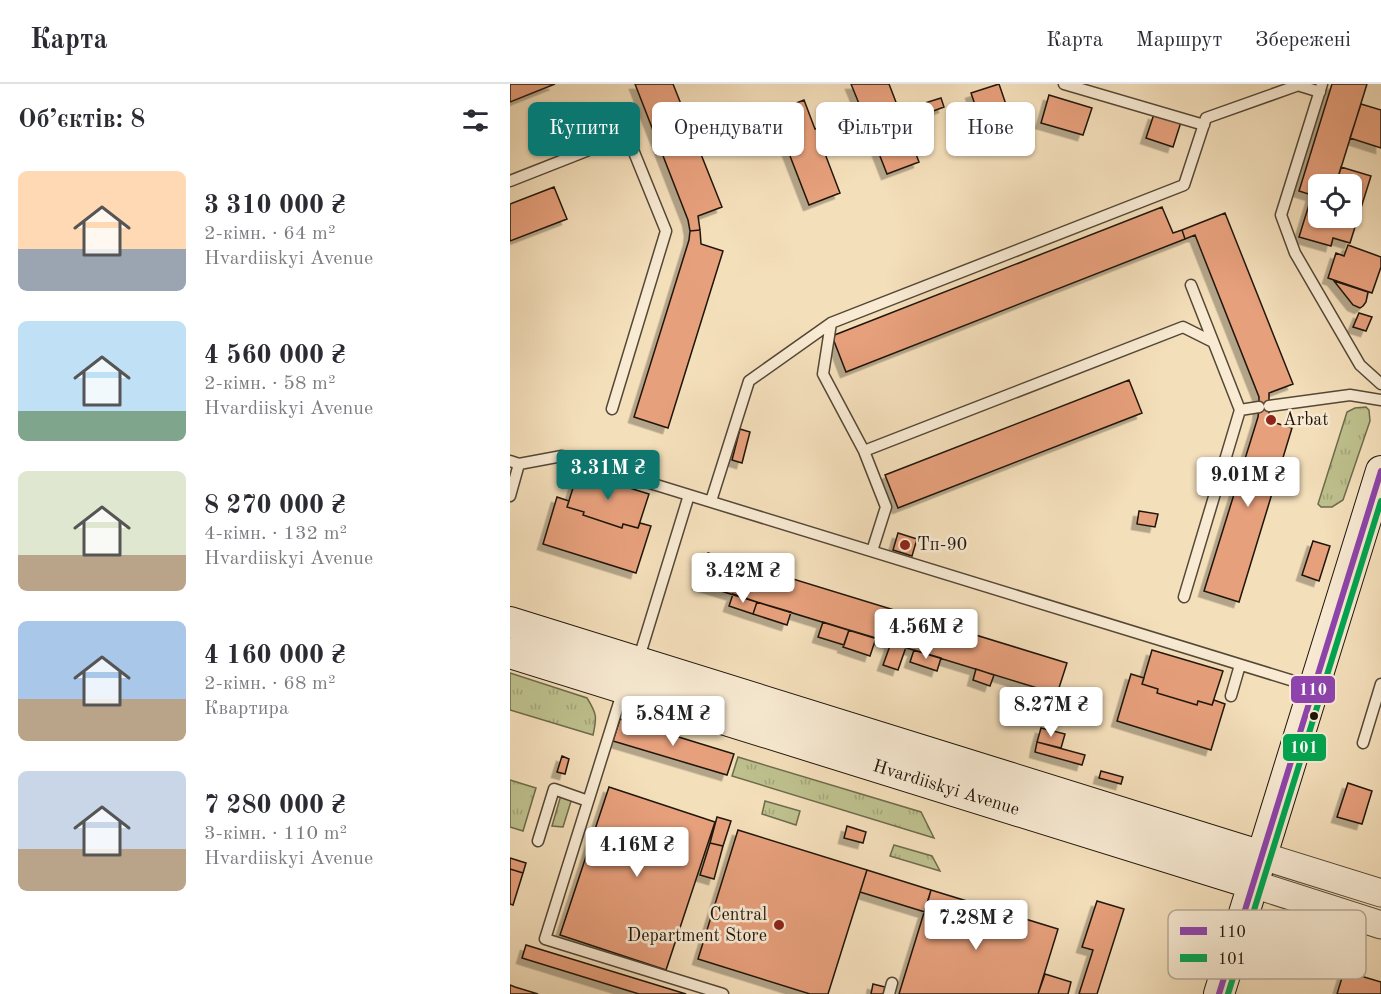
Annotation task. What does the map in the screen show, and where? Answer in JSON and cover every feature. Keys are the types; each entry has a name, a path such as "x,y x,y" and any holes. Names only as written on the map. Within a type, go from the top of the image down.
{"main road":[{"path":"1245,910 1381,471"},
{"name":"Hvardiiskyi Avenue","path":"510,622 1262,856"},
{"name":"Hvardiiskyi Avenue","path":"510,653 1253,885"},
{"path":"1218,994 1223,979"}],"street":[{"name":"Hvardiiskyi Avenue","path":"1262,856 1381,893"},
{"name":"Hvardiiskyi Avenue","path":"1253,885 1333,910"},
{"name":"Hvardiiskyi Avenue","path":"1366,920 1381,925"}],"lane":[{"path":"1064,84 1204,125"},
{"path":"711,501 748,381 831,323 1184,185 1206,118 1295,85 1321,88 1281,215 1295,253 1360,365 1381,384"},
{"path":"510,181 627,135 666,231 612,409"},
{"path":"1184,597 1240,410 1191,285"},
{"path":"831,323 823,374 864,451 886,507 872,551"},
{"path":"864,451 1183,327 1214,342"},
{"path":"1240,410 1350,395 1381,400"},
{"path":"510,496 515,463 559,455 1314,687"},
{"path":"638,662 689,495"},
{"path":"1231,696 1240,665"},
{"path":"1363,743 1381,684"},
{"path":"623,688 545,939 723,994"},
{"path":"538,841 554,789 588,801"}],"green space":[{"path":"1366,407 1369,410 1370,421 1343,500 1332,507 1321,507 1318,504 1347,412 1355,408"},
{"path":"510,673 587,698 595,716 593,735 510,710"},
{"path":"738,757 921,812 934,838 732,776"},
{"path":"510,780 536,788 523,831 510,827"},
{"path":"561,795 572,798 563,827 552,826"},
{"path":"765,801 800,811 796,825 762,814"},
{"path":"894,845 932,856 940,871 890,856"}],"building":[{"path":"510,84 555,84 510,102"},
{"path":"635,84 673,84 680,102 652,102 652,128"},
{"path":"851,84 889,84 896,102 858,102"},
{"path":"999,84 1005,102 974,102 971,93"},
{"path":"1332,84 1367,84 1339,174 1308,174 1308,194 1299,191"},
{"path":"1049,95 1092,108 1083,135 1041,123"},
{"path":"941,98 944,107 934,111 934,102 928,102"},
{"path":"804,100 815,129 816,156 826,156 840,193 809,205 790,156 804,156 804,102 799,102"},
{"path":"1361,104 1381,110 1381,148 1350,138"},
{"path":"1154,114 1181,122 1173,147 1146,138"},
{"path":"663,156 702,156 722,207 698,216 700,230 690,231 688,220"},
{"path":"880,156 917,156 919,162 887,174"},
{"path":"1341,167 1371,176 1362,205 1362,174 1339,174"},
{"path":"554,187 567,219 510,241 510,204"},
{"path":"1162,207 1173,233 1182,230 1185,239 846,372 832,336"},
{"path":"1308,208 1308,228 1355,228 1350,243 1333,238 1331,246 1299,237"},
{"path":"1225,213 1293,384 1269,393 1269,407 1259,407 1259,397 1195,235 1185,239 1182,230"},
{"path":"700,230 701,244 723,251 668,428 634,417 690,231"},
{"path":"1348,245 1381,257 1381,267 1372,293 1328,278 1336,253 1344,256"},
{"path":"1334,281 1368,292 1363,306 1360,308 1353,305"},
{"path":"1359,313 1372,317 1366,331 1353,327"},
{"path":"1129,380 1142,413 898,508 885,475"},
{"path":"1259,407 1269,407 1269,421 1292,428 1239,602 1204,591 1258,417"},
{"path":"740,429 750,432 742,463 732,460"},
{"path":"578,472 649,494 638,528 623,524 622,528 567,507"},
{"path":"557,497 569,501 567,507 584,512 583,515 622,528 623,524 638,528 640,523 651,526 636,573 543,544"},
{"path":"1139,511 1158,514 1155,527 1137,524"},
{"name":"Тп-90","path":"898,533 917,539 912,556 893,550"},
{"path":"1313,541 1330,546 1319,581 1302,575"},
{"path":"708,553 1067,663 1057,694 698,584"},
{"path":"733,594 757,602 753,614 729,606"},
{"path":"757,602 791,612 787,625 753,614"},
{"path":"823,622 849,630 844,645 818,637"},
{"path":"849,630 876,638 870,656 843,647"},
{"path":"891,643 906,647 898,670 883,665"},
{"path":"914,650 941,658 937,671 910,662"},
{"path":"1152,650 1223,671 1212,705 1198,701 1197,705 1157,693 1158,689 1142,684"},
{"path":"976,669 994,675 990,686 973,680"},
{"path":"1131,674 1144,678 1142,684 1158,689 1157,693 1197,705 1198,701 1212,705 1214,700 1225,704 1211,750 1117,721"},
{"path":"620,719 734,754 727,775 613,741"},
{"path":"1041,728 1065,734 1061,748 1037,742"},
{"path":"1037,742 1085,755 1082,765 1035,752"},
{"path":"562,756 569,759 565,774 557,772"},
{"path":"1101,771 1123,777 1121,784 1099,778"},
{"path":"1348,783 1372,791 1362,824 1337,817"},
{"path":"609,787 715,822 666,970 560,935"},
{"path":"717,817 731,821 723,846 710,843"},
{"path":"847,826 866,832 863,843 844,838"},
{"name":"Central Department Store","path":"738,830 867,870 828,994 810,994 698,959"},
{"path":"710,843 723,846 714,879 700,875"},
{"path":"510,858 526,863 523,873 510,869"},
{"path":"510,869 523,873 513,905 510,904"},
{"path":"867,870 931,890 925,912 860,892"},
{"path":"931,890 1058,929 1038,994 899,994"},
{"path":"1097,901 1124,909 1097,994 1079,994 1093,950 1082,947"},
{"path":"526,945 686,994 639,994 522,958"},
{"path":"1045,974 1071,982 1068,994 1038,994"},
{"path":"1366,978 1381,982 1381,994 1337,994 1342,979"},
{"path":"873,984 885,987 883,994 871,994"},
{"path":"510,985 515,987 538,994 510,994"}],"transit line":[{"name":"110","path":"1245,910 1381,471"},
{"name":"101","path":"1254,910 1381,501"},
{"name":"110","path":"1219,994 1224,979"},
{"name":"101","path":"1228,994 1233,979"}],"place":[{"name":"Arbat","path":"1271,420"},
{"name":"Тп-90","path":"905,545"},
{"name":"Central Department Store","path":"779,925"}]}
